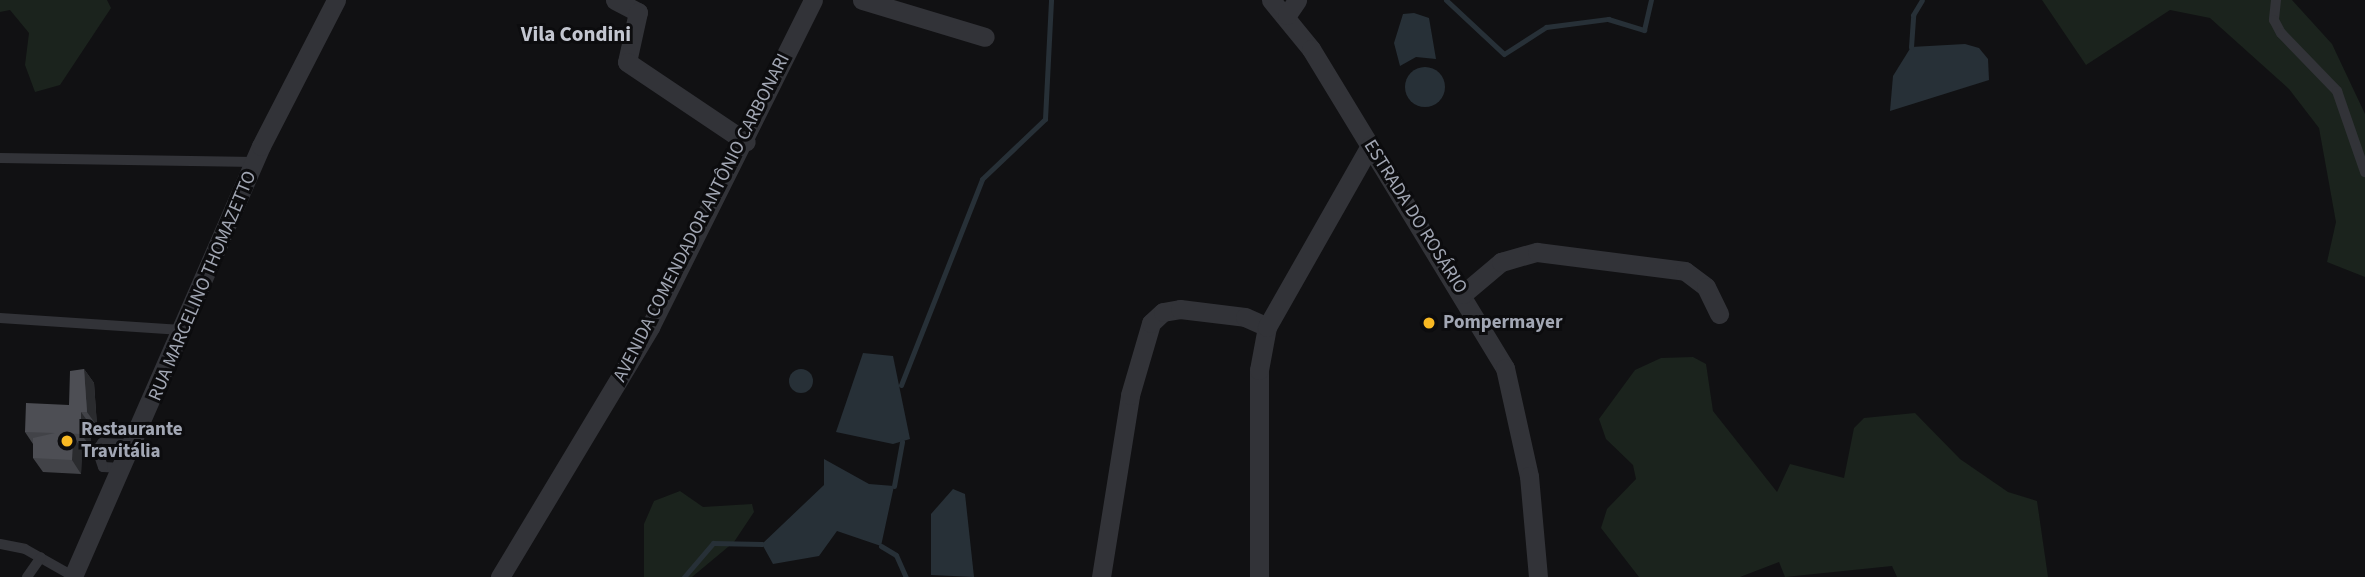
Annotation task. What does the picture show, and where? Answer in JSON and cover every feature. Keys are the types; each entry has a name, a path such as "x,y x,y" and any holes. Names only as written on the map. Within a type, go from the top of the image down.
{"street":[{"name":"RUA MARCELINO THOMAZETTO","path":"73,576 186,330 255,162 336,0"},
{"path":"615,0 638,12 627,62 746,142"},
{"name":"AVENIDA COMENDADOR ANTÔNIO CARBONARI","path":"500,577 650,327 746,142 813,0"},
{"path":"862,0 985,37"},
{"name":"ESTRADA DO ROSÁRIO","path":"1271,0 1292,8 1370,146 1463,294 1505,368 1515,404 1538,577"},
{"path":"1259,577 1259,370 1267,327 1370,146"},
{"path":"1463,294 1501,262 1537,252 1685,271 1706,287 1719,314"},
{"path":"1101,577 1130,395 1152,323 1163,312 1180,309 1245,317 1267,327"}],"lane":[{"path":"2276,0 2274,20 2281,33 2337,91 2365,172"},
{"path":"0,158 255,162"},
{"path":"0,318 186,330"},
{"path":"124,468 103,467 97,450 102,443 135,444"},
{"path":"0,544 40,557 73,576"},
{"path":"27,577 40,557"}],"shaded area":[{"path":"0,0 107,0 111,8 60,85 35,92 25,65 29,33 10,10 0,12"},
{"path":"2042,0 2292,0 2332,44 2365,114 2365,277 2327,262 2336,222 2319,128 2289,89 2210,18 2170,10 2086,65"},
{"path":"1414,13 1429,18 1436,59 1416,57 1400,66 1394,43 1403,14"},
{"path":"1965,44 1979,48 1988,59 1989,80 1890,111 1893,76 1911,47"},
{"path":"1425,67 1433,68 1439,73 1444,79 1444,95 1439,101 1433,106 1425,107 1417,106 1411,101 1406,95 1405,87 1406,79 1411,73 1417,68"},
{"path":"863,353 893,356 910,439 893,444 836,432"},
{"path":"1693,357 1706,364 1713,411 1777,492 1790,464 1844,478 1854,428 1864,418 1915,413 1960,459 2008,492 2037,501 2048,577 1897,577 1892,566 1785,577 1779,562 1740,577 1639,577 1601,528 1607,509 1636,479 1633,465 1606,439 1599,419 1635,370 1661,358"},
{"path":"801,369 810,372 813,381 810,390 801,393 792,390 789,381 792,372"},
{"path":"824,459 869,484 894,486 881,546 837,531 819,556 773,564 762,544 824,485"},
{"path":"953,489 965,494 974,577 931,575 931,514"},
{"path":"680,491 703,507 752,504 754,512 734,542 692,577 644,577 644,524 654,501"}],"building":[{"path":"84,369 87,412 81,412 81,434 63,433 73,436 72,460 33,458 33,438 55,433 25,432 26,403 69,405 70,371"}],"waterway":[{"path":"901,385 982,179 1045,119 1051,0"},
{"path":"1446,0 1504,54 1546,27 1608,19 1644,30 1651,0"},
{"path":"1911,47 1913,15 1922,0"},
{"path":"894,486 902,442"},
{"path":"684,577 713,543 762,544"},
{"path":"881,546 896,555 906,577"}],"place":[{"name":"Pompermayer","path":"1429,323"},
{"name":"Restaurante Travitália","path":"67,441"}],"district":[{"name":"Vila Condini","path":"576,34"}]}
